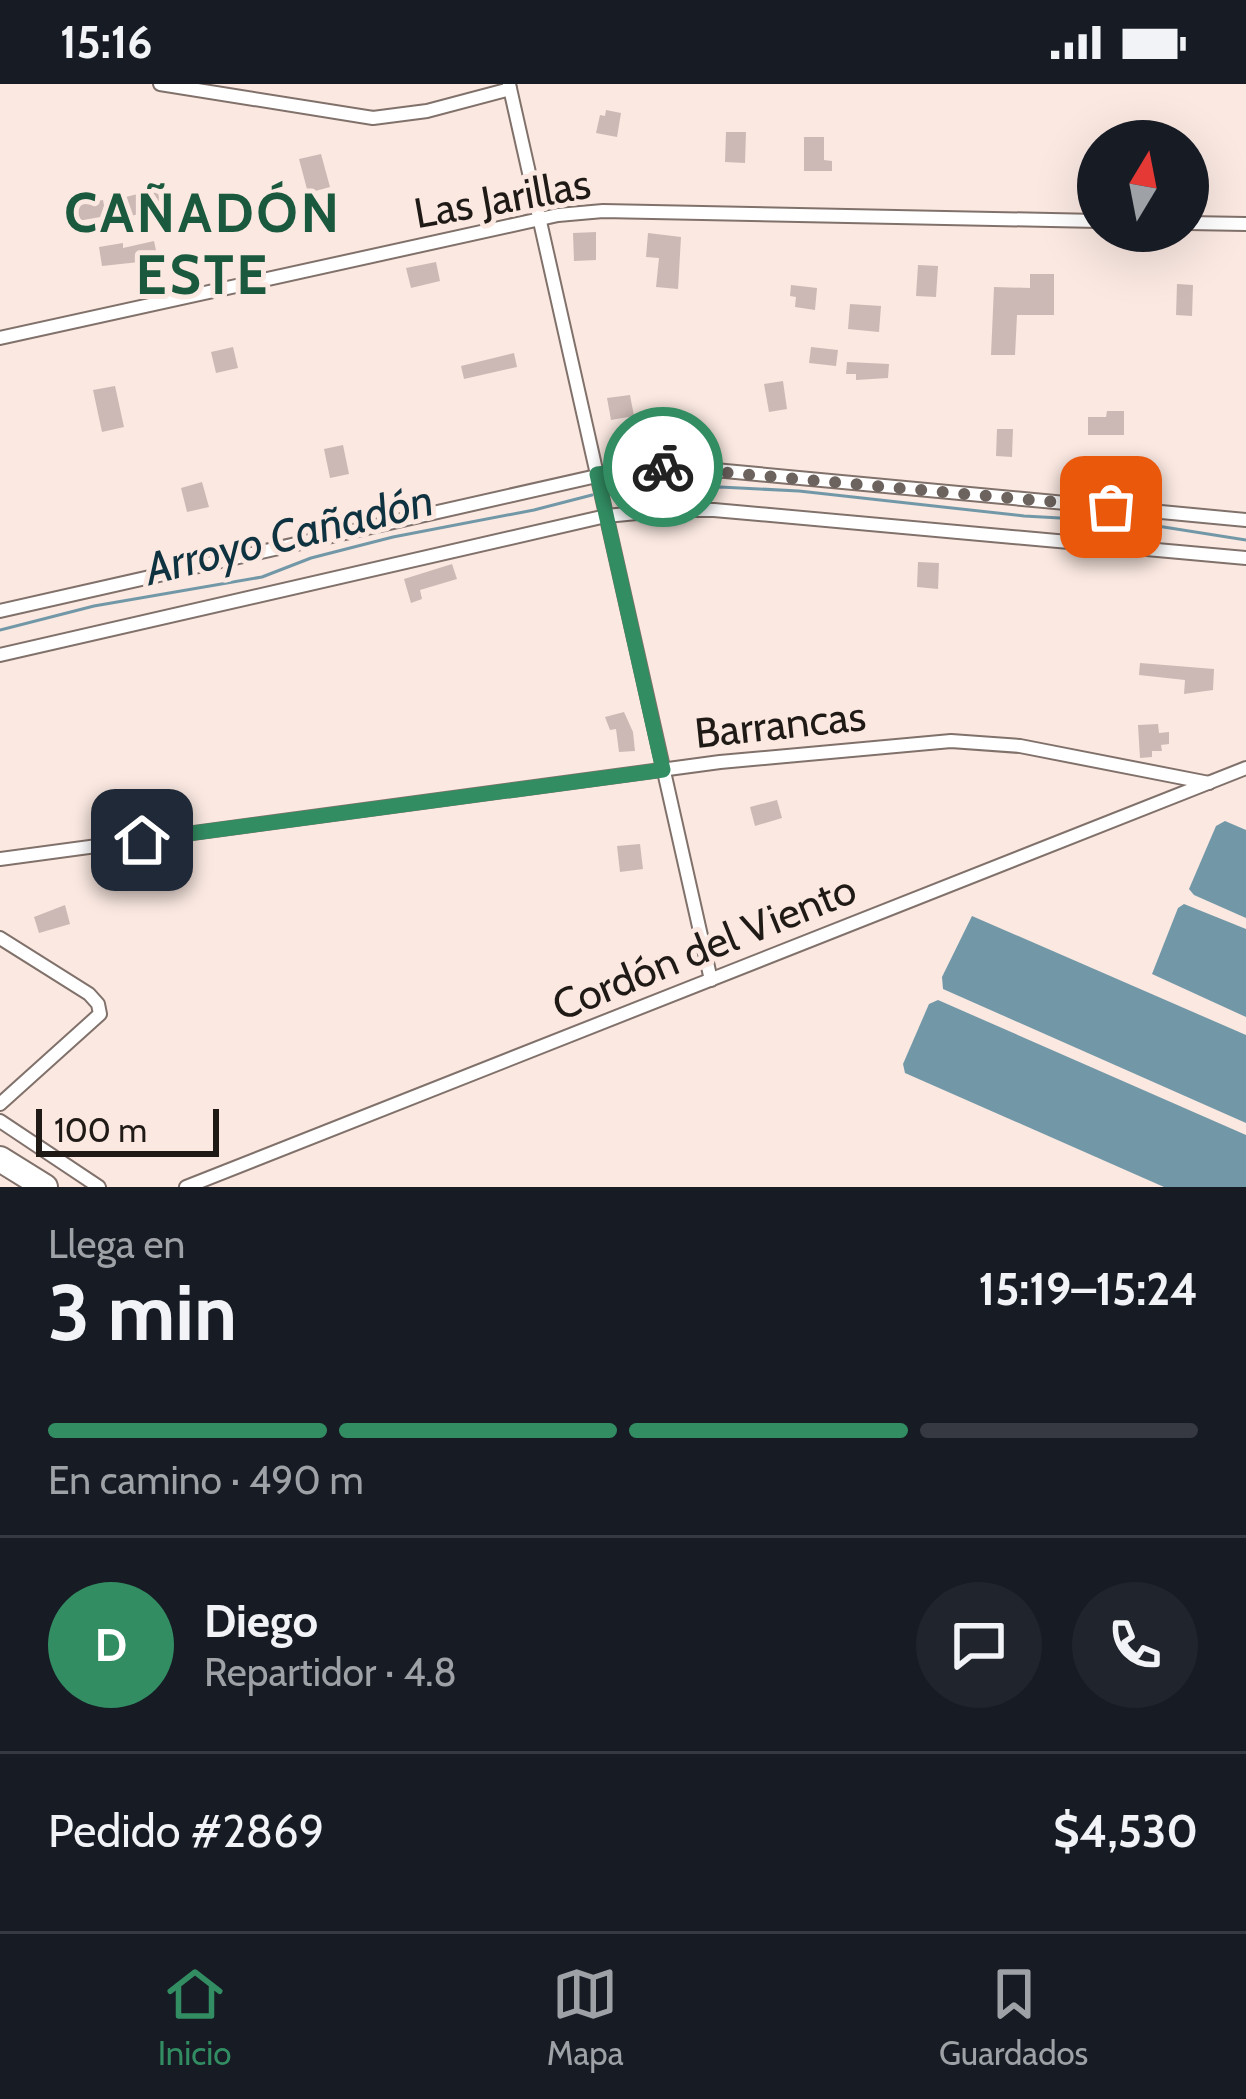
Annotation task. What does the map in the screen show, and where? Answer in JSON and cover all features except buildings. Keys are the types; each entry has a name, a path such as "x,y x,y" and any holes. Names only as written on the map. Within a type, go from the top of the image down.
{"highway":[{"path":"0,1159 45,1187"}],"street":[{"path":"160,84 373,118 427,111 509,87 711,980"},
{"name":"Las Jarillas","path":"0,338 539,218 603,211 1077,221"},
{"path":"1209,223 1246,224"},
{"path":"0,611 597,474 654,467 1246,520"},
{"path":"0,655 606,516 668,510 1246,558"},
{"name":"Barrancas","path":"0,859 750,759 973,741 1209,783"},
{"name":"Cordón del Viento","path":"186,1187 1246,768"},
{"path":"0,938 89,994 100,1014 0,1104"},
{"path":"0,1121 99,1187"}],"water":[{"path":"1225,821 1246,830 1246,918 1189,889 1216,826"},
{"path":"1184,904 1246,929 1246,1017 1152,974 1178,908"},
{"path":"972,916 1246,1035 1246,1123 943,989 942,977"},
{"path":"938,1000 1246,1135 1246,1187 1164,1187 905,1073 903,1064 929,1004"}],"waterway":[{"name":"Arroyo Cañadón","path":"605,494 720,487 799,491 1024,516 1132,522 1246,540"},
{"name":"Arroyo Cañadón","path":"0,630 94,606 262,577 311,558 393,537 592,495"}],"way so far":[{"path":"663,467 1111,507"}],"district":[{"name":"CAÑADÓN ESTE","path":"203,244"}],"route":[{"path":"142,840 663,770 597,474 663,467"}]}
